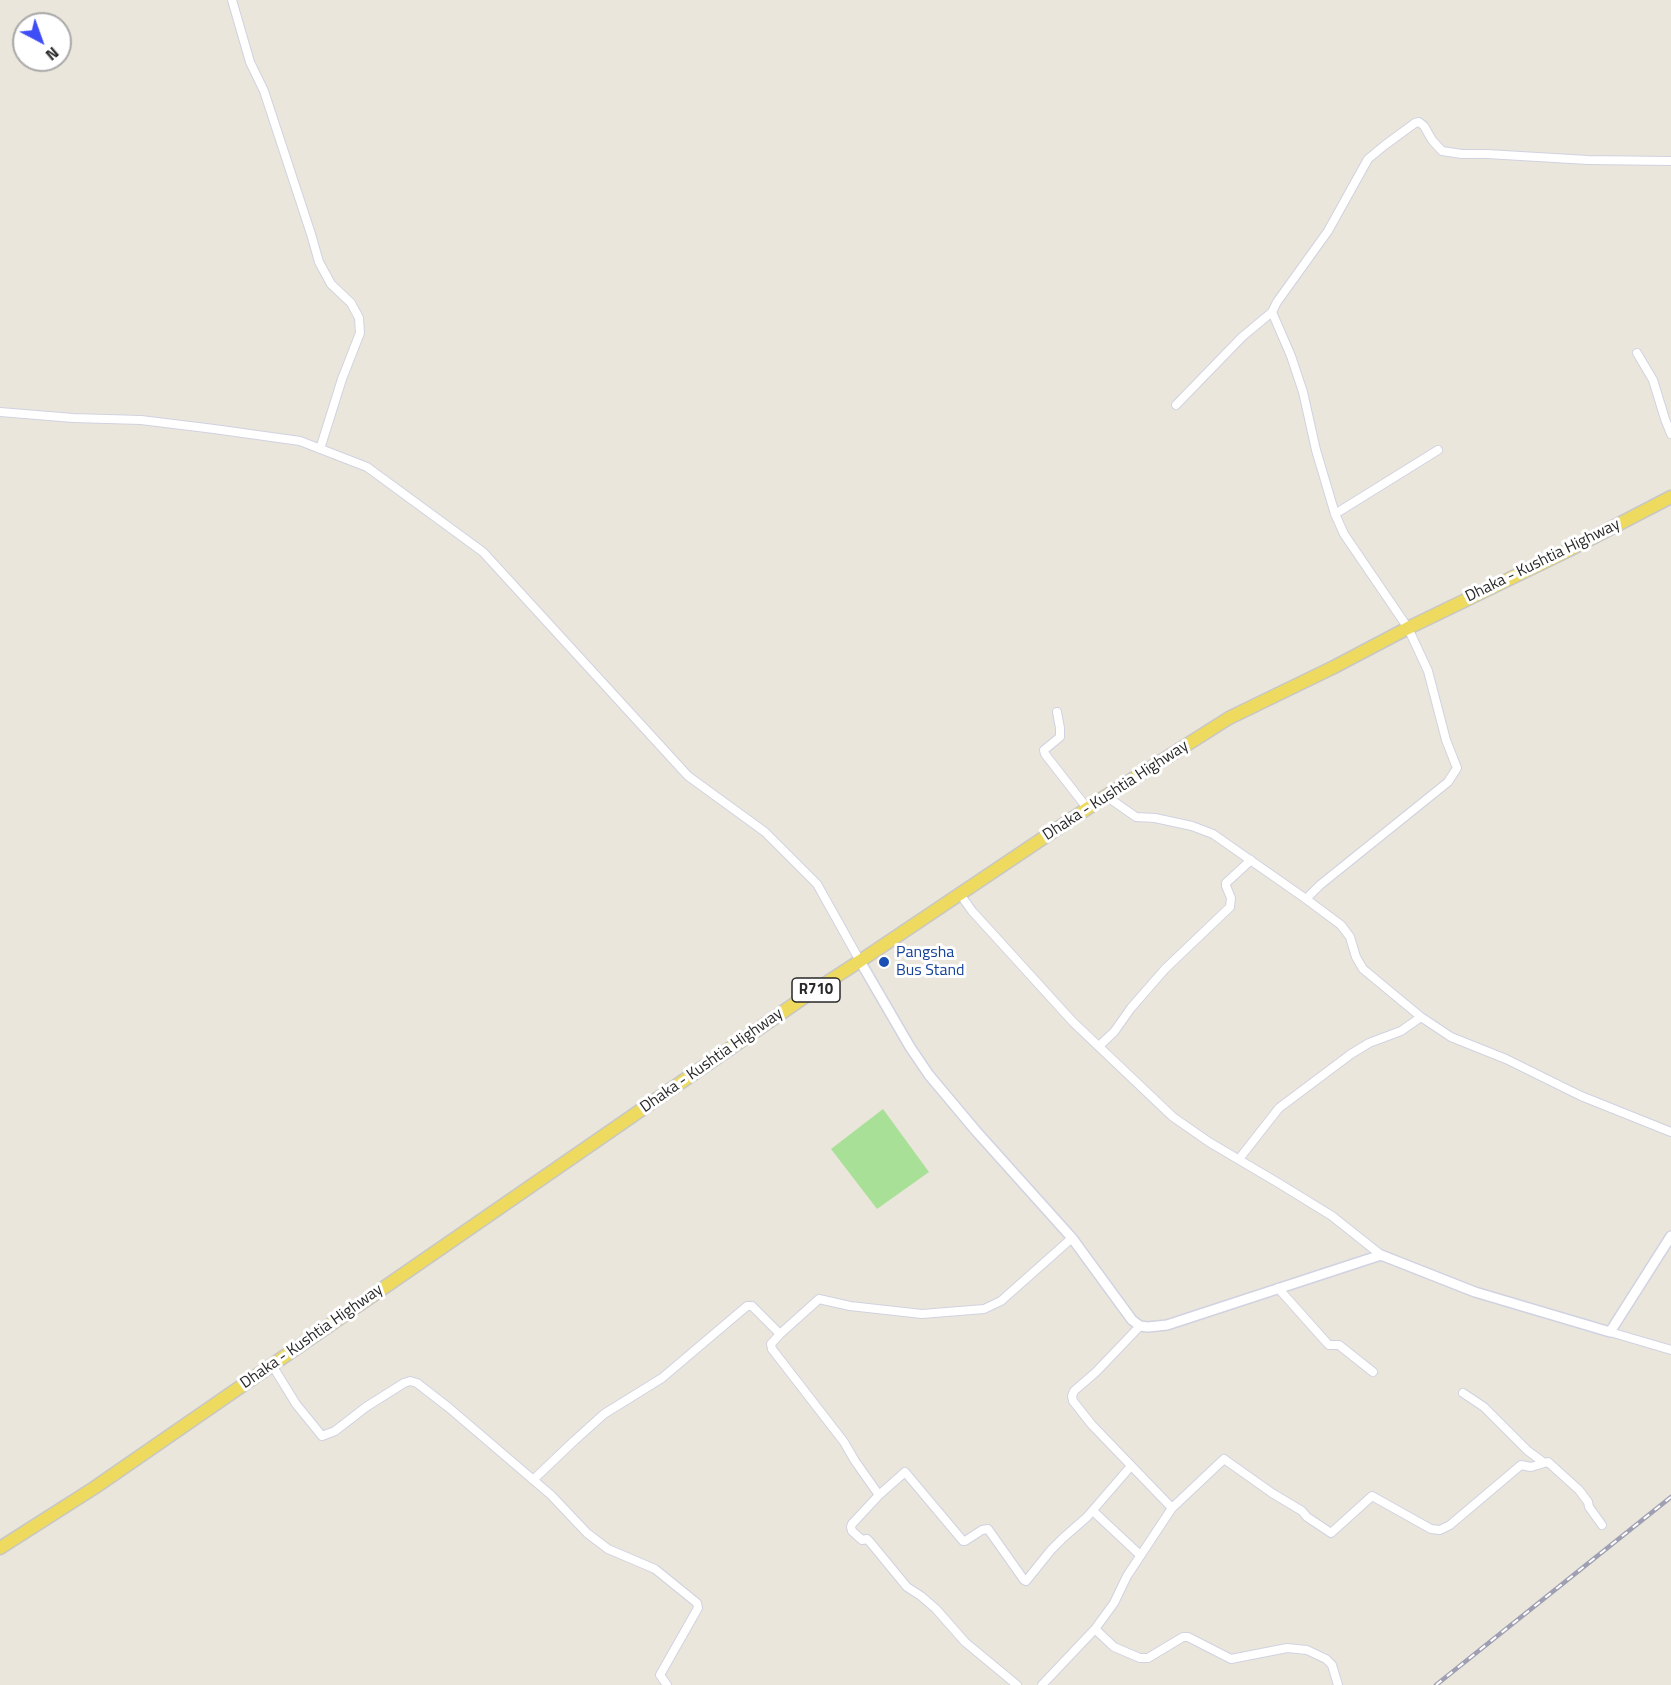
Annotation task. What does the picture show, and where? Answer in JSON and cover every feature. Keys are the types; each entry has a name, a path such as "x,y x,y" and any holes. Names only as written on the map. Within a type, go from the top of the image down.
{"main road":[{"name":"Dhaka - Kushtia Highway","path":"0,1548 94,1488 806,996 1087,808 1228,718 1671,497"}],"street":[{"path":"232,0 250,62 264,91 319,262 331,284 351,303 359,318 360,333 342,379 320,449"},
{"path":"1176,405 1242,338 1272,312 1328,231 1368,159 1415,123 1419,122 1424,126 1442,151 1462,154 1671,161"},
{"path":"1272,312 1291,356 1303,392 1316,450 1335,514 1344,534 1408,628 1428,671 1446,740 1457,768 1448,782 1320,885 1306,899"},
{"path":"1637,354 1653,380 1671,434"},
{"path":"0,412 73,418 141,420 300,441 367,467 483,552 688,776 765,832 817,884 910,1047 929,1075 1072,1238 1132,1320 1140,1326 1167,1325 1381,1256"},
{"path":"1335,514 1438,450"},
{"path":"1057,712 1060,736 1044,750 1045,754 1087,808"},
{"path":"1106,796 1136,817 1155,818 1183,824 1213,834 1251,860 1341,925 1350,937 1356,957 1363,969 1421,1017 1451,1037 1506,1059 1581,1096 1671,1132"},
{"path":"1099,1046 1114,1032 1131,1008 1165,969 1230,907 1231,898 1226,883 1251,860"},
{"path":"960,894 1066,1015 1173,1117 1209,1142 1332,1216 1381,1256 1475,1292 1671,1350"},
{"path":"1239,1159 1279,1108 1351,1054 1369,1043 1401,1030 1421,1017"},
{"path":"1610,1332 1671,1236"},
{"path":"879,1495 844,1442 771,1344 819,1299 850,1306 922,1314 984,1310 1001,1301 1072,1238"},
{"path":"1278,1288 1329,1345 1339,1345 1372,1372"},
{"path":"533,1480 604,1414 663,1378 747,1306 752,1306 780,1334"},
{"path":"1140,1326 1096,1372 1074,1391 1072,1396 1073,1401 1092,1425 1172,1508"},
{"path":"272,1365 296,1404 322,1436 335,1431 366,1407 404,1383 410,1381 417,1383 551,1495 587,1533 608,1549 655,1569 698,1604 698,1608 662,1669 660,1675 667,1685"},
{"path":"1463,1393 1484,1407 1528,1451 1543,1462"},
{"path":"1042,1685 1095,1629 1114,1603 1127,1576 1172,1508 1224,1459 1331,1533 1372,1496 1431,1529 1440,1530 1450,1525 1521,1465 1531,1467 1543,1462 1548,1462 1579,1490 1602,1525"},
{"path":"1017,1685 965,1642 936,1609 907,1587 870,1542 867,1539 862,1540 852,1531 852,1524 905,1472 963,1541 988,1529 1026,1581 1057,1544 1093,1511 1131,1466"},
{"path":"1093,1511 1140,1555"},
{"path":"1095,1629 1114,1647 1140,1658 1148,1658 1183,1637 1188,1637 1231,1659 1287,1648 1307,1650 1326,1659 1332,1665 1338,1685"}],"green space":[{"path":"883,1109 929,1172 877,1209 831,1149"}],"railway":[{"path":"1436,1685 1671,1497"}],"place":[{"name":"Pangsha Bus Stand","path":"884,962"}]}
